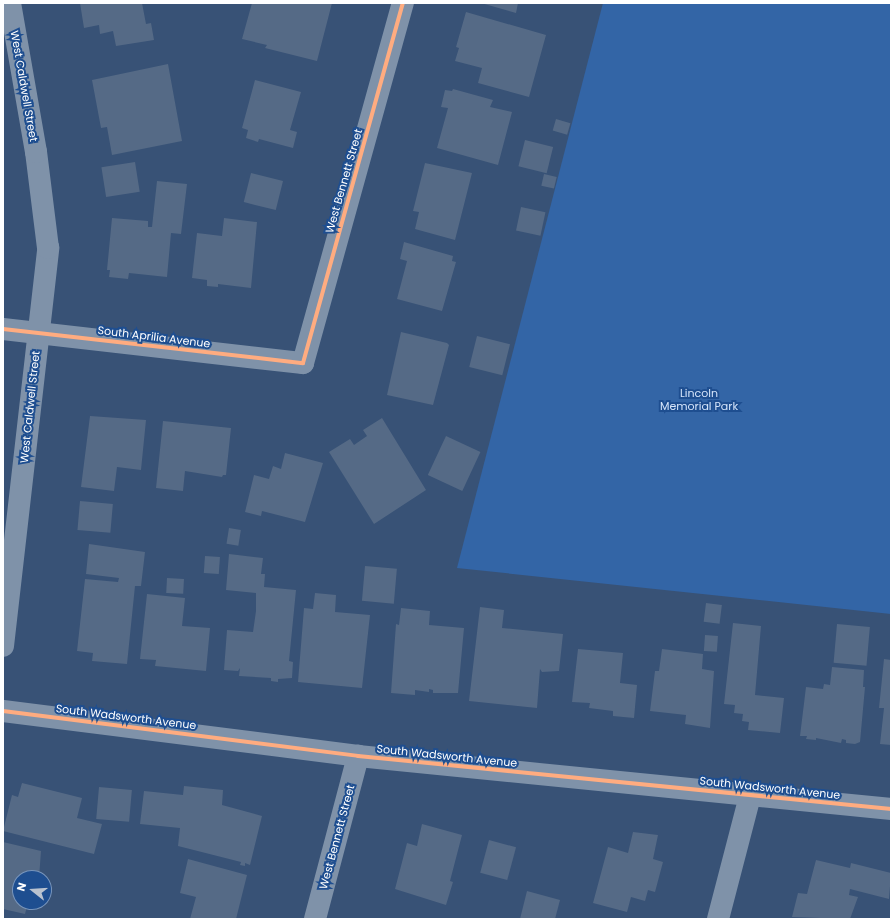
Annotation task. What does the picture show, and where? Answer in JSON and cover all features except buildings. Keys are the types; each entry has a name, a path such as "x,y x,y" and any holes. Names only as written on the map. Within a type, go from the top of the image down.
{"street":[{"name":"West Caldwell Street","path":"3,646 48,248 36,152 10,3"},
{"name":"West Bennett Street","path":"303,363 404,3"},
{"name":"South Aprilia Avenue","path":"3,329 303,363"},
{"name":"South Wadsworth Avenue","path":"3,711 358,756 891,809"},
{"name":"West Bennett Street","path":"315,919 358,756"},
{"path":"718,919 750,796"}],"green space":[{"name":"Lincoln Memorial Park","path":"603,3 891,3 891,614 457,568"}],"cycle path":[{"path":"3,329 303,363 403,3"},
{"path":"3,711 358,756 891,809"}]}
